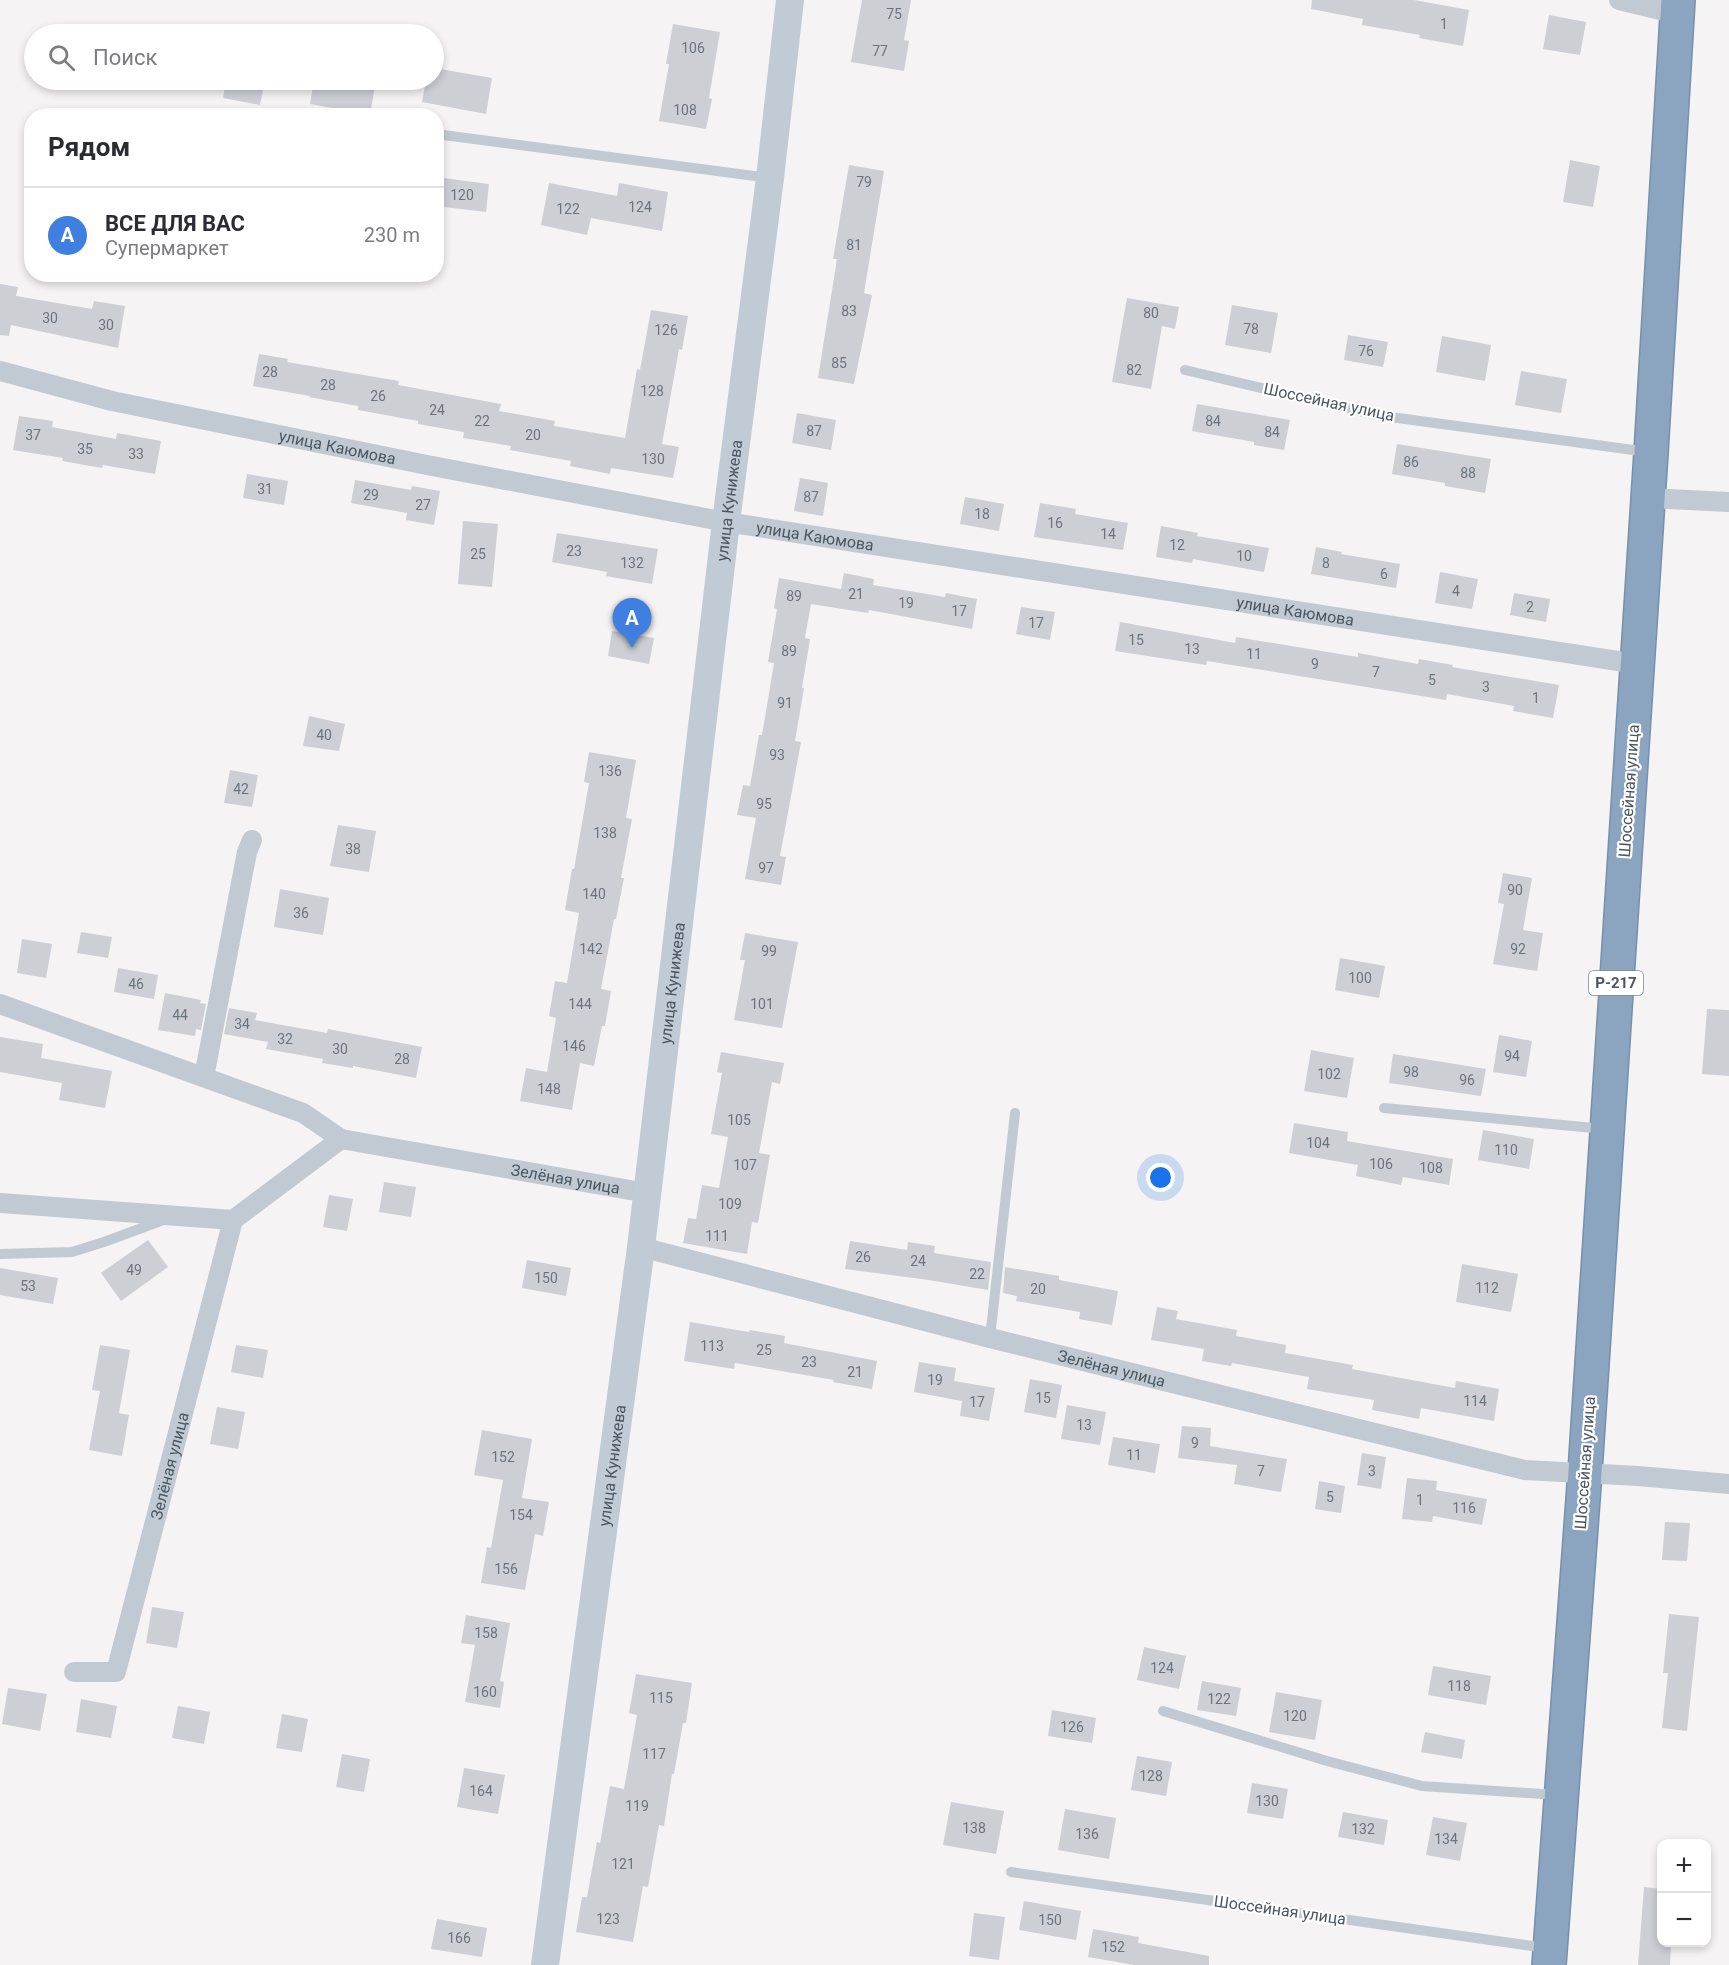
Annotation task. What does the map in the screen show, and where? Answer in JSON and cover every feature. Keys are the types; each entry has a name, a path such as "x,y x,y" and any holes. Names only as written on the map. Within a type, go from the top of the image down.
{"highway":[{"name":"Шоссейная улица","path":"1549,1957 1585,1472 1678,7"}],"street":[{"name":"улица Кунижева","path":"545,1965 641,1247 790,0"},
{"path":"1619,0 1678,7"},
{"name":"улица Каюмова","path":"0,371 112,401 726,522 1637,664"},
{"path":"1648,498 1729,502"},
{"path":"204,1077 247,852 252,840"},
{"name":"Зелёная улица","path":"0,1004 303,1113 341,1139 647,1193"},
{"path":"0,1203 233,1220 341,1139"},
{"name":"Зелёная улица","path":"74,1672 116,1672 233,1220"},
{"name":"Зелёная улица","path":"641,1247 990,1338 1525,1470 1585,1472 1729,1484"}],"lane":[{"path":"444,135 770,178"},
{"name":"Шоссейная улица","path":"1185,370 1376,415 1651,453"},
{"path":"1384,1108 1607,1130"},
{"path":"990,1338 1015,1113"},
{"path":"0,1254 72,1252 175,1215"},
{"path":"1162,1711 1327,1761 1422,1786 1560,1796"},
{"name":"Шоссейная улица","path":"1011,1872 1549,1957"}],"building":[{"path":"862,0 911,0 904,40 909,41 904,71 851,62"},
{"path":"1312,0 1414,0 1469,10 1463,46 1419,38 1420,35 1362,25 1363,19 1311,9"},
{"path":"1549,15 1586,22 1580,55 1543,49"},
{"path":"673,24 720,32 706,129 659,121"},
{"path":"444,70 492,78 486,114 422,102 424,90 444,90"},
{"path":"224,90 263,90 260,105 223,98"},
{"path":"312,90 374,90 371,108 332,108 310,104"},
{"path":"1570,160 1600,166 1593,207 1563,202"},
{"path":"849,165 884,171 864,293 872,295 854,384 818,378 837,259 833,259"},
{"path":"444,178 489,184 486,212 444,207"},
{"path":"549,183 617,196 619,183 668,192 662,231 591,218 587,235 541,225"},
{"path":"0,284 18,287 16,296 92,309 94,301 125,306 118,348 11,325 9,336 0,335"},
{"path":"1127,298 1179,307 1175,329 1162,326 1151,389 1112,382"},
{"path":"1232,305 1278,313 1271,353 1225,345"},
{"path":"651,310 688,316 682,350 679,349 662,444 679,447 673,478 611,468 610,474 570,466 571,461 510,450 511,446 463,438 464,432 358,410 358,406 253,386 259,354 288,359 287,362 399,381 398,385 501,404 499,411 555,421 554,426 625,438 637,369 640,370"},
{"path":"1348,335 1388,342 1383,367 1344,360"},
{"path":"1442,336 1491,345 1485,381 1436,372"},
{"path":"1521,371 1567,379 1561,413 1515,405"},
{"path":"1197,404 1290,420 1284,450 1192,431"},
{"path":"797,413 836,420 831,450 792,443"},
{"path":"19,416 53,421 52,427 116,439 117,433 161,441 155,474 103,465 102,468 62,461 63,458 13,450"},
{"path":"1397,444 1491,459 1485,493 1392,474"},
{"path":"247,474 288,481 284,505 243,498"},
{"path":"800,478 828,483 823,516 794,511"},
{"path":"355,480 411,490 412,486 440,491 434,525 406,520 407,513 351,503"},
{"path":"965,497 1004,504 999,531 960,524"},
{"path":"1040,503 1076,509 1075,514 1128,523 1123,550 1034,537"},
{"path":"463,521 498,524 492,587 458,584"},
{"path":"1161,526 1198,533 1197,536 1269,548 1264,572 1193,559 1192,563 1156,557"},
{"path":"557,533 658,549 652,584 606,576 607,572 552,562"},
{"path":"1316,547 1342,552 1341,554 1400,564 1396,588 1311,574"},
{"path":"1440,572 1478,579 1472,609 1435,603"},
{"path":"844,573 874,579 873,585 945,597 946,593 977,599 972,629 869,610 868,613 811,604 805,638 810,639 795,741 801,742 780,856 786,857 781,885 745,879 756,818 737,815 743,785 750,786 759,735 762,735 774,663 768,662 777,609 774,608 779,578 841,589"},
{"path":"1514,593 1550,599 1546,622 1510,615"},
{"path":"1021,607 1055,612 1050,640 1016,634"},
{"path":"1120,622 1235,643 1236,637 1358,657 1358,653 1418,664 1419,659 1453,665 1452,667 1559,685 1553,718 1513,711 1514,706 1447,694 1446,700 1207,661 1206,665 1115,651"},
{"path":"612,631 654,638 649,664 608,656"},
{"path":"309,716 345,724 339,751 303,746"},
{"path":"589,752 636,760 626,818 632,819 621,878 624,878 601,989 611,991 605,1026 602,1026 594,1066 580,1063 572,1110 520,1101 526,1068 547,1072 556,1018 549,1016 555,981 567,983 579,913 565,910 589,783 584,782"},
{"path":"230,770 258,775 252,807 224,803"},
{"path":"338,825 376,831 369,872 330,866"},
{"path":"1503,873 1532,878 1523,930 1543,933 1537,971 1493,964 1504,904 1498,903"},
{"path":"280,889 329,898 323,935 274,927"},
{"path":"81,932 112,937 108,958 77,953"},
{"path":"745,933 798,942 782,1028 734,1020 745,960 740,960"},
{"path":"22,939 52,944 46,978 17,973"},
{"path":"1340,958 1385,966 1379,998 1335,990"},
{"path":"118,968 158,975 154,999 114,992"},
{"path":"165,993 201,1000 200,1003 206,1004 201,1030 196,1029 195,1036 158,1030"},
{"path":"229,1008 257,1013 255,1020 327,1033 328,1029 422,1047 416,1078 353,1066 353,1068 322,1063 323,1059 266,1049 268,1042 224,1034"},
{"path":"1707,1009 1729,1010 1729,1076 1702,1074"},
{"path":"1499,1035 1532,1041 1526,1077 1493,1072"},
{"path":"0,1037 43,1044 41,1058 112,1071 105,1108 59,1100 62,1083 0,1072"},
{"path":"1311,1050 1354,1058 1347,1098 1304,1091"},
{"path":"721,1052 784,1063 780,1084 772,1082 759,1153 770,1155 758,1223 752,1222 747,1254 683,1243 688,1218 696,1219 702,1185 719,1188 728,1137 711,1134 722,1073 717,1072"},
{"path":"1393,1054 1486,1069 1481,1096 1389,1083"},
{"path":"1294,1123 1348,1132 1347,1141 1453,1159 1449,1185 1403,1177 1401,1185 1356,1176 1358,1165 1289,1153"},
{"path":"1483,1130 1534,1139 1529,1169 1478,1160"},
{"path":"384,1182 416,1187 411,1217 379,1212"},
{"path":"329,1195 353,1199 347,1231 323,1227"},
{"path":"148,1240 168,1267 121,1301 101,1273"},
{"path":"850,1241 907,1250 908,1242 935,1246 934,1253 991,1262 988,1290 845,1269"},
{"path":"527,1260 571,1268 566,1296 522,1288"},
{"path":"1462,1264 1518,1274 1511,1312 1456,1302"},
{"path":"1005,1267 1059,1276 1059,1280 1118,1291 1112,1325 1079,1319 1080,1312 1016,1301 1017,1296 1003,1293"},
{"path":"0,1268 58,1278 53,1304 0,1295"},
{"path":"1157,1307 1178,1311 1176,1319 1237,1330 1236,1336 1286,1345 1285,1353 1353,1365 1352,1369 1455,1388 1456,1381 1499,1389 1494,1421 1421,1408 1419,1419 1372,1410 1374,1400 1307,1389 1309,1377 1232,1363 1231,1366 1202,1361 1204,1349 1151,1340"},
{"path":"690,1322 785,1336 784,1343 877,1361 872,1389 735,1363 734,1369 684,1361"},
{"path":"100,1345 130,1350 119,1413 129,1415 122,1456 89,1450 100,1391 92,1390"},
{"path":"236,1345 268,1350 263,1378 231,1372"},
{"path":"919,1362 956,1368 954,1381 995,1388 989,1421 960,1416 962,1401 914,1392"},
{"path":"1030,1379 1062,1385 1056,1418 1024,1412"},
{"path":"1067,1405 1106,1412 1100,1445 1061,1439"},
{"path":"217,1407 245,1412 238,1449 210,1444"},
{"path":"1182,1426 1211,1428 1210,1446 1287,1459 1281,1492 1234,1484 1237,1465 1178,1458"},
{"path":"482,1430 532,1439 522,1498 549,1502 543,1536 535,1534 525,1590 481,1583 487,1547 491,1548 503,1480 474,1475"},
{"path":"1113,1437 1160,1444 1155,1473 1108,1465"},
{"path":"1362,1453 1386,1457 1381,1489 1357,1485"},
{"path":"1407,1478 1437,1481 1436,1490 1487,1499 1482,1525 1433,1516 1432,1522 1402,1519"},
{"path":"1319,1481 1345,1486 1341,1513 1315,1509"},
{"path":"1665,1522 1690,1523 1687,1561 1662,1560"},
{"path":"152,1607 184,1612 177,1648 146,1643"},
{"path":"1669,1614 1699,1617 1687,1731 1662,1728 1668,1673 1663,1673"},
{"path":"466,1615 510,1623 500,1681 504,1682 500,1708 465,1702 475,1645 461,1643"},
{"path":"1144,1647 1186,1656 1179,1689 1137,1680"},
{"path":"1433,1666 1491,1676 1486,1705 1428,1695"},
{"path":"636,1674 692,1683 686,1723 683,1723 674,1774 672,1774 664,1826 659,1825 648,1887 643,1886 633,1942 576,1932 582,1897 587,1897 597,1842 600,1843 610,1786 624,1789 637,1715 629,1713"},
{"path":"1202,1681 1241,1688 1236,1716 1197,1710"},
{"path":"8,1688 47,1694 40,1731 2,1724"},
{"path":"1276,1692 1322,1700 1315,1740 1269,1732"},
{"path":"81,1699 117,1706 111,1738 76,1732"},
{"path":"178,1706 210,1712 204,1744 172,1738"},
{"path":"1052,1710 1096,1718 1092,1743 1048,1736"},
{"path":"282,1714 308,1719 302,1752 276,1748"},
{"path":"1425,1732 1465,1740 1462,1759 1421,1752"},
{"path":"342,1754 370,1759 364,1792 336,1787"},
{"path":"1137,1756 1172,1762 1166,1796 1131,1790"},
{"path":"464,1768 505,1775 498,1814 457,1807"},
{"path":"1252,1783 1288,1789 1283,1819 1247,1813"},
{"path":"951,1802 1004,1811 996,1854 943,1845"},
{"path":"1065,1809 1116,1818 1109,1859 1058,1850"},
{"path":"1343,1812 1388,1820 1384,1845 1338,1837"},
{"path":"1433,1817 1467,1823 1460,1861 1426,1855"},
{"path":"1644,1887 1657,1888 1657,1947 1671,1947 1670,1965 1638,1965"},
{"path":"1024,1901 1081,1911 1076,1940 1019,1930"},
{"path":"974,1913 1005,1917 999,1960 969,1956"},
{"path":"437,1919 487,1928 482,1957 431,1949"},
{"path":"1093,1929 1139,1937 1138,1943 1209,1956 1209,1965 1134,1965 1088,1957"}],"place":[{"name":"ВСЕ ДЛЯ ВАС","path":"632,648"}]}
